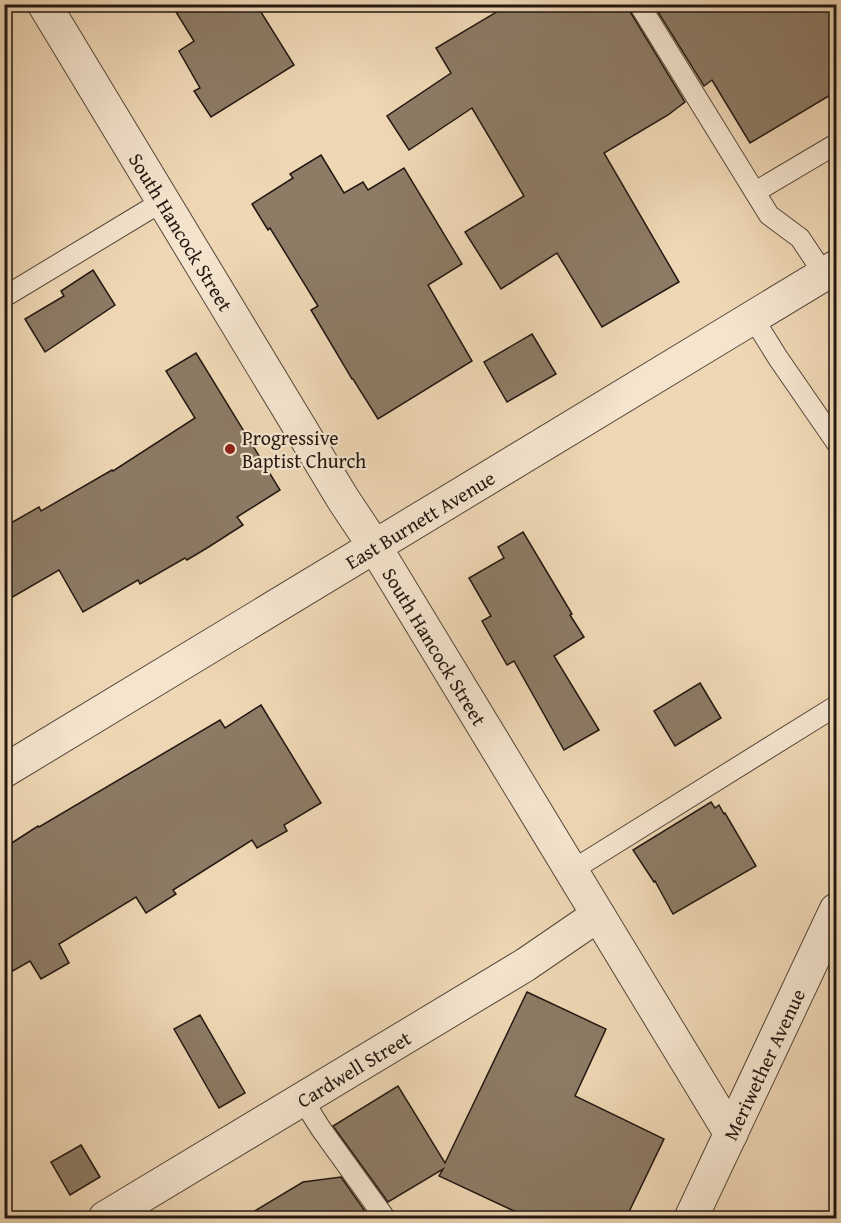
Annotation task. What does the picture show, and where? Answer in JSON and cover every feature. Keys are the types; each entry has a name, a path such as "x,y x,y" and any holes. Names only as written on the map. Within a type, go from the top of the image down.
{"street":[{"name":"South Hancock Street","path":"44,4 731,1134"},
{"name":"East Burnett Avenue","path":"4,771 831,271"},
{"name":"Meriwether Avenue","path":"691,1218 837,910"},
{"name":"Cardwell Street","path":"105,1218 525,965 598,915"}],"lane":[{"path":"639,4 769,215 800,238 831,271"},
{"path":"755,192 837,144"},
{"path":"4,297 163,201"},
{"path":"753,318 837,442"},
{"path":"571,871 837,706"},
{"path":"302,1100 385,1218"}],"building":[{"path":"171,4 256,4 294,65 211,117 194,91 200,88 179,51 194,41"},
{"path":"510,4 627,4 685,102 668,115 604,153 679,282 602,327 557,253 501,289 465,232 524,196 472,108 409,150 387,116 451,73 436,48"},
{"path":"653,4 837,4 837,91 750,143 712,80 704,86"},
{"path":"321,155 344,193 363,182 368,190 404,168 462,264 428,285 472,361 378,419 311,310 318,306 270,228 268,230 252,204 293,178 290,174"},
{"path":"93,270 115,305 45,352 25,319 64,296 61,291"},
{"path":"532,334 556,374 507,402 484,362"},
{"path":"196,353 280,490 237,517 243,525 207,548 140,584 138,580 83,612 59,570 4,602 4,527 39,507 41,511 113,471 195,418 166,371"},
{"path":"523,532 584,637 554,656 599,730 564,750 514,661 507,665 482,621 491,616 469,578 504,558 498,547"},
{"path":"700,683 721,718 675,746 654,711"},
{"path":"261,705 321,803 284,825 287,831 257,848 252,840 173,890 176,894 146,913 136,897 59,944 69,963 41,979 30,961 4,976 4,848 220,720 225,728"},
{"path":"711,802 715,808 719,805 725,813 756,866 673,914 655,881 633,850"},
{"path":"527,992 606,1029 575,1096 664,1139 626,1218 529,1218 439,1176 443,1169 388,1202 333,1126 398,1086 445,1163"},
{"path":"200,1015 245,1093 219,1108 174,1029"},
{"path":"81,1145 100,1177 70,1195 51,1162"},
{"path":"341,1177 367,1214 358,1218 243,1218 303,1182"}],"place":[{"name":"Progressive Baptist Church","path":"230,449"}]}
